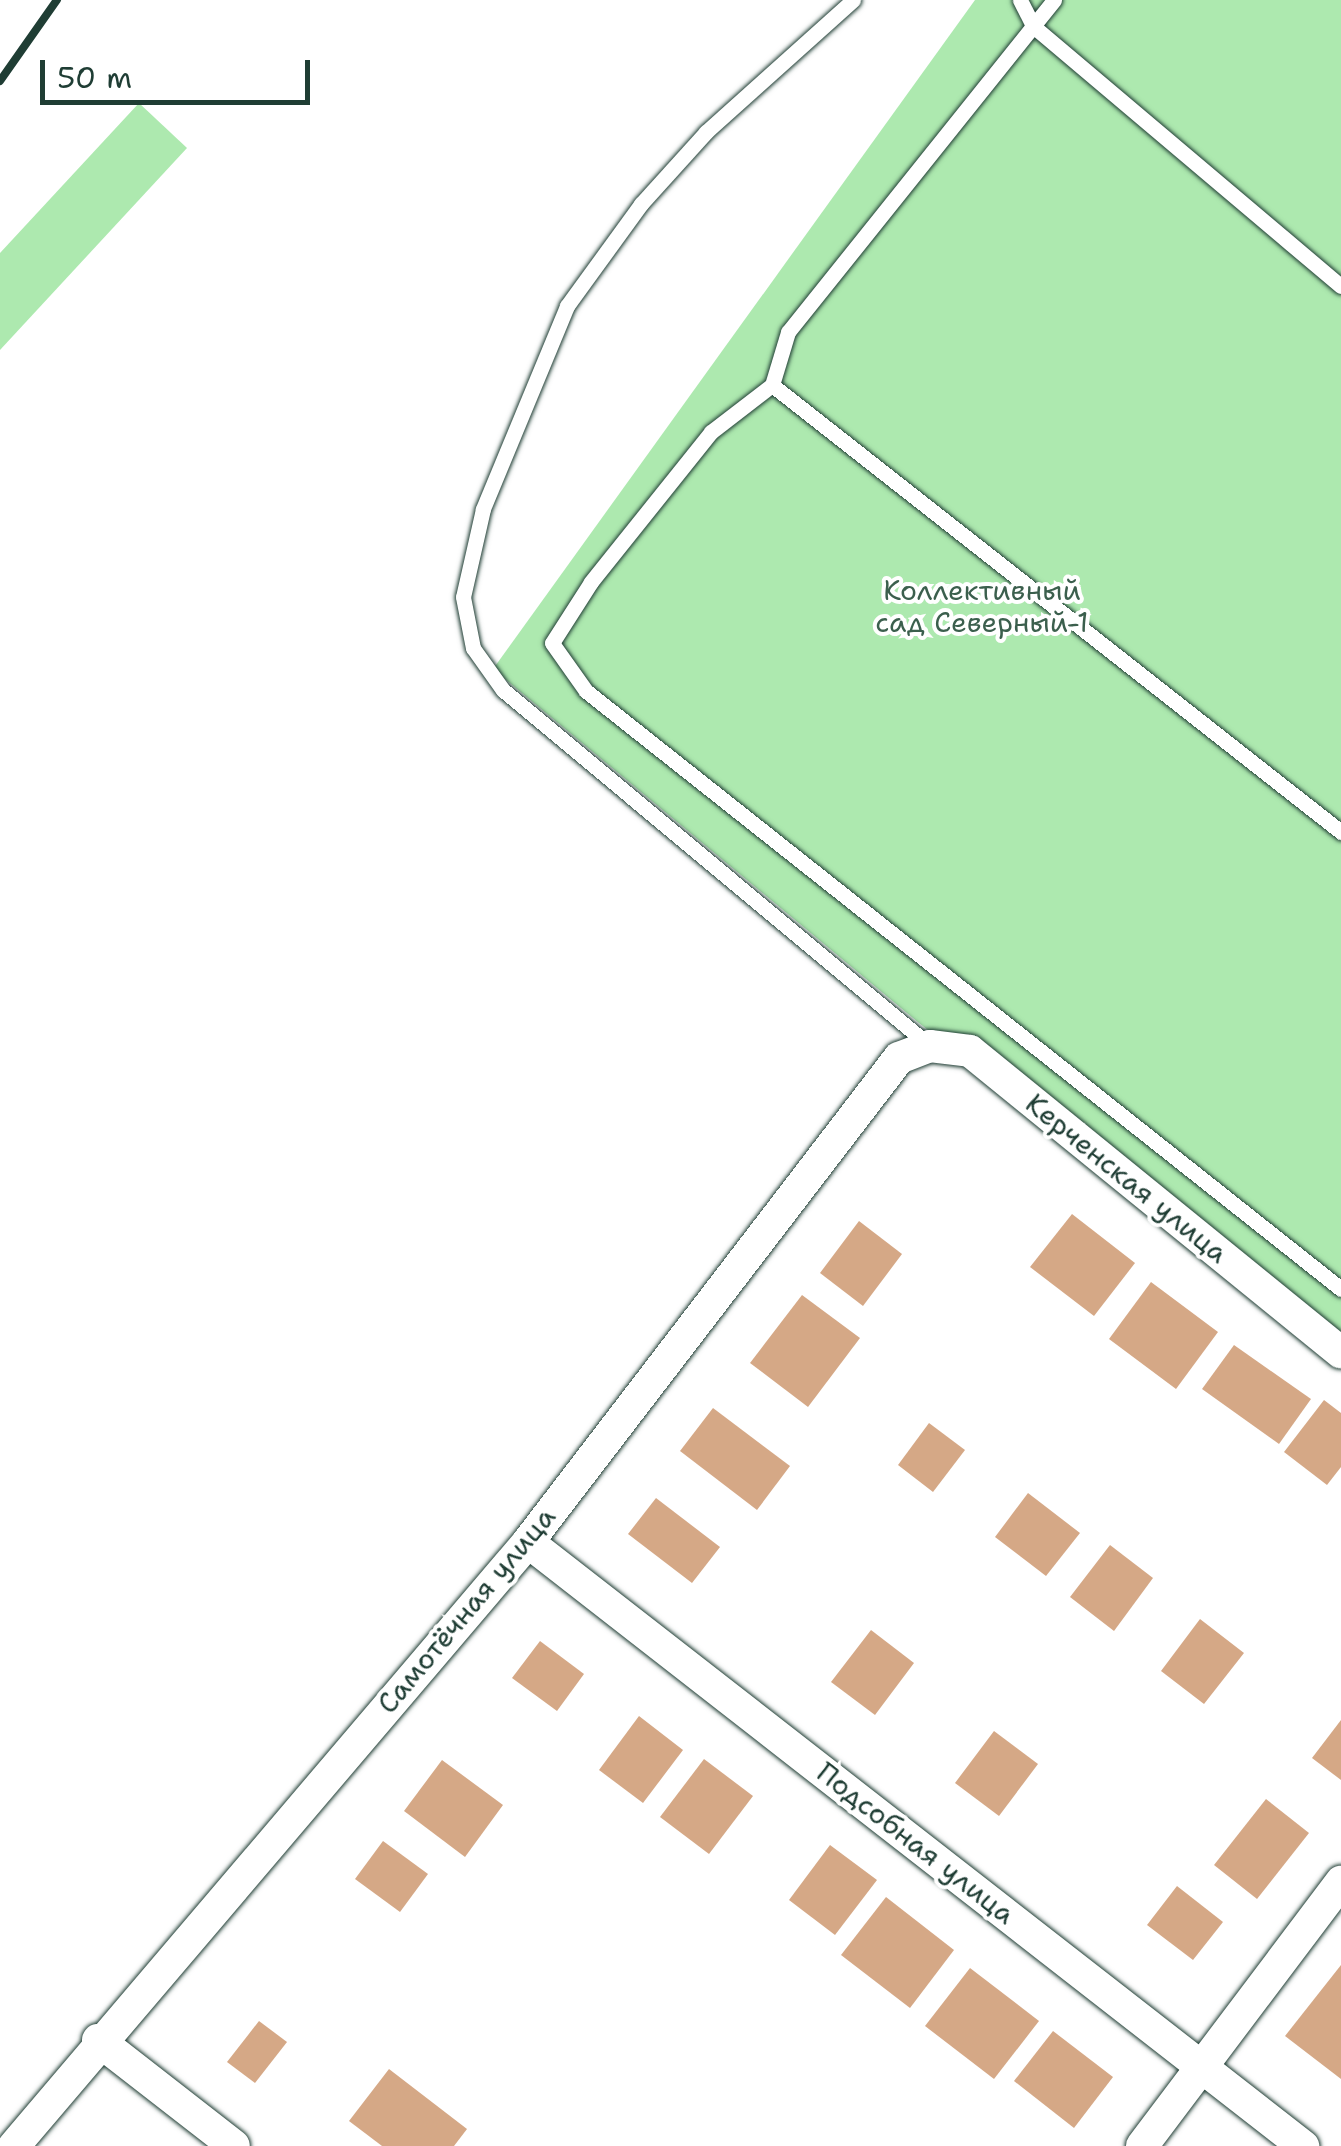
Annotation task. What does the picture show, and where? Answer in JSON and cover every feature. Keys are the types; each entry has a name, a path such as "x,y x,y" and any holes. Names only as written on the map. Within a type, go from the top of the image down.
{"street":[{"name":"Самотёчная улица","path":"14,2146 98,2040 528,1542 899,1058 930,1046"},
{"name":"Керченская улица","path":"930,1046 970,1051 1341,1352"},
{"name":"Подсобная улица","path":"528,1542 1303,2146"},
{"path":"1142,2146 1341,1882"},
{"path":"98,2040 234,2146"}],"lane":[{"path":"854,0 706,132 641,204 566,306 483,509 463,598 473,648 503,690 930,1046"},
{"path":"1020,0 1033,26 1341,286"},
{"path":"1054,0 788,332 772,385 711,432 590,582 552,642 586,691 1341,1289"},
{"path":"772,385 1341,832"}],"green space":[{"name":"Коллективный сад Северный-1","path":"975,0 1341,0 1341,1351 919,1023 493,669"},
{"path":"139,103 187,148 0,350 0,253"}],"building":[{"path":"1072,1214 1135,1263 1094,1316 1030,1267"},
{"path":"859,1221 902,1254 863,1306 820,1273"},
{"path":"1151,1282 1218,1332 1176,1389 1109,1339"},
{"path":"802,1295 860,1338 808,1407 750,1363"},
{"path":"1234,1345 1311,1399 1279,1444 1202,1389"},
{"path":"1324,1400 1341,1413 1341,1467 1327,1485 1284,1452"},
{"path":"713,1408 790,1466 757,1510 680,1451"},
{"path":"929,1423 965,1450 933,1492 898,1465"},
{"path":"1028,1493 1080,1533 1046,1576 995,1537"},
{"path":"656,1498 720,1547 692,1583 628,1534"},
{"path":"1110,1545 1153,1578 1114,1631 1070,1597"},
{"path":"1200,1619 1244,1653 1204,1704 1161,1671"},
{"path":"871,1630 914,1663 875,1715 831,1682"},
{"path":"540,1641 584,1674 557,1711 512,1678"},
{"path":"639,1716 683,1750 643,1803 599,1770"},
{"path":"1341,1720 1341,1780 1312,1758"},
{"path":"994,1731 1038,1764 999,1816 955,1783"},
{"path":"704,1759 753,1796 709,1854 660,1817"},
{"path":"442,1760 503,1805 465,1857 404,1811"},
{"path":"1266,1799 1309,1833 1257,1899 1214,1865"},
{"path":"383,1841 428,1874 400,1912 355,1879"},
{"path":"830,1845 877,1880 835,1935 789,1900"},
{"path":"1177,1886 1223,1922 1193,1960 1147,1925"},
{"path":"886,1897 954,1950 910,2008 841,1955"},
{"path":"1341,1965 1341,2079 1285,2036"},
{"path":"970,1968 1039,2021 994,2079 925,2026"},
{"path":"259,2021 287,2042 255,2083 227,2062"},
{"path":"1053,2031 1113,2077 1074,2128 1014,2081"},
{"path":"389,2069 467,2129 454,2146 382,2146 349,2121"}],"railway":[{"path":"0,81 57,0"}]}
